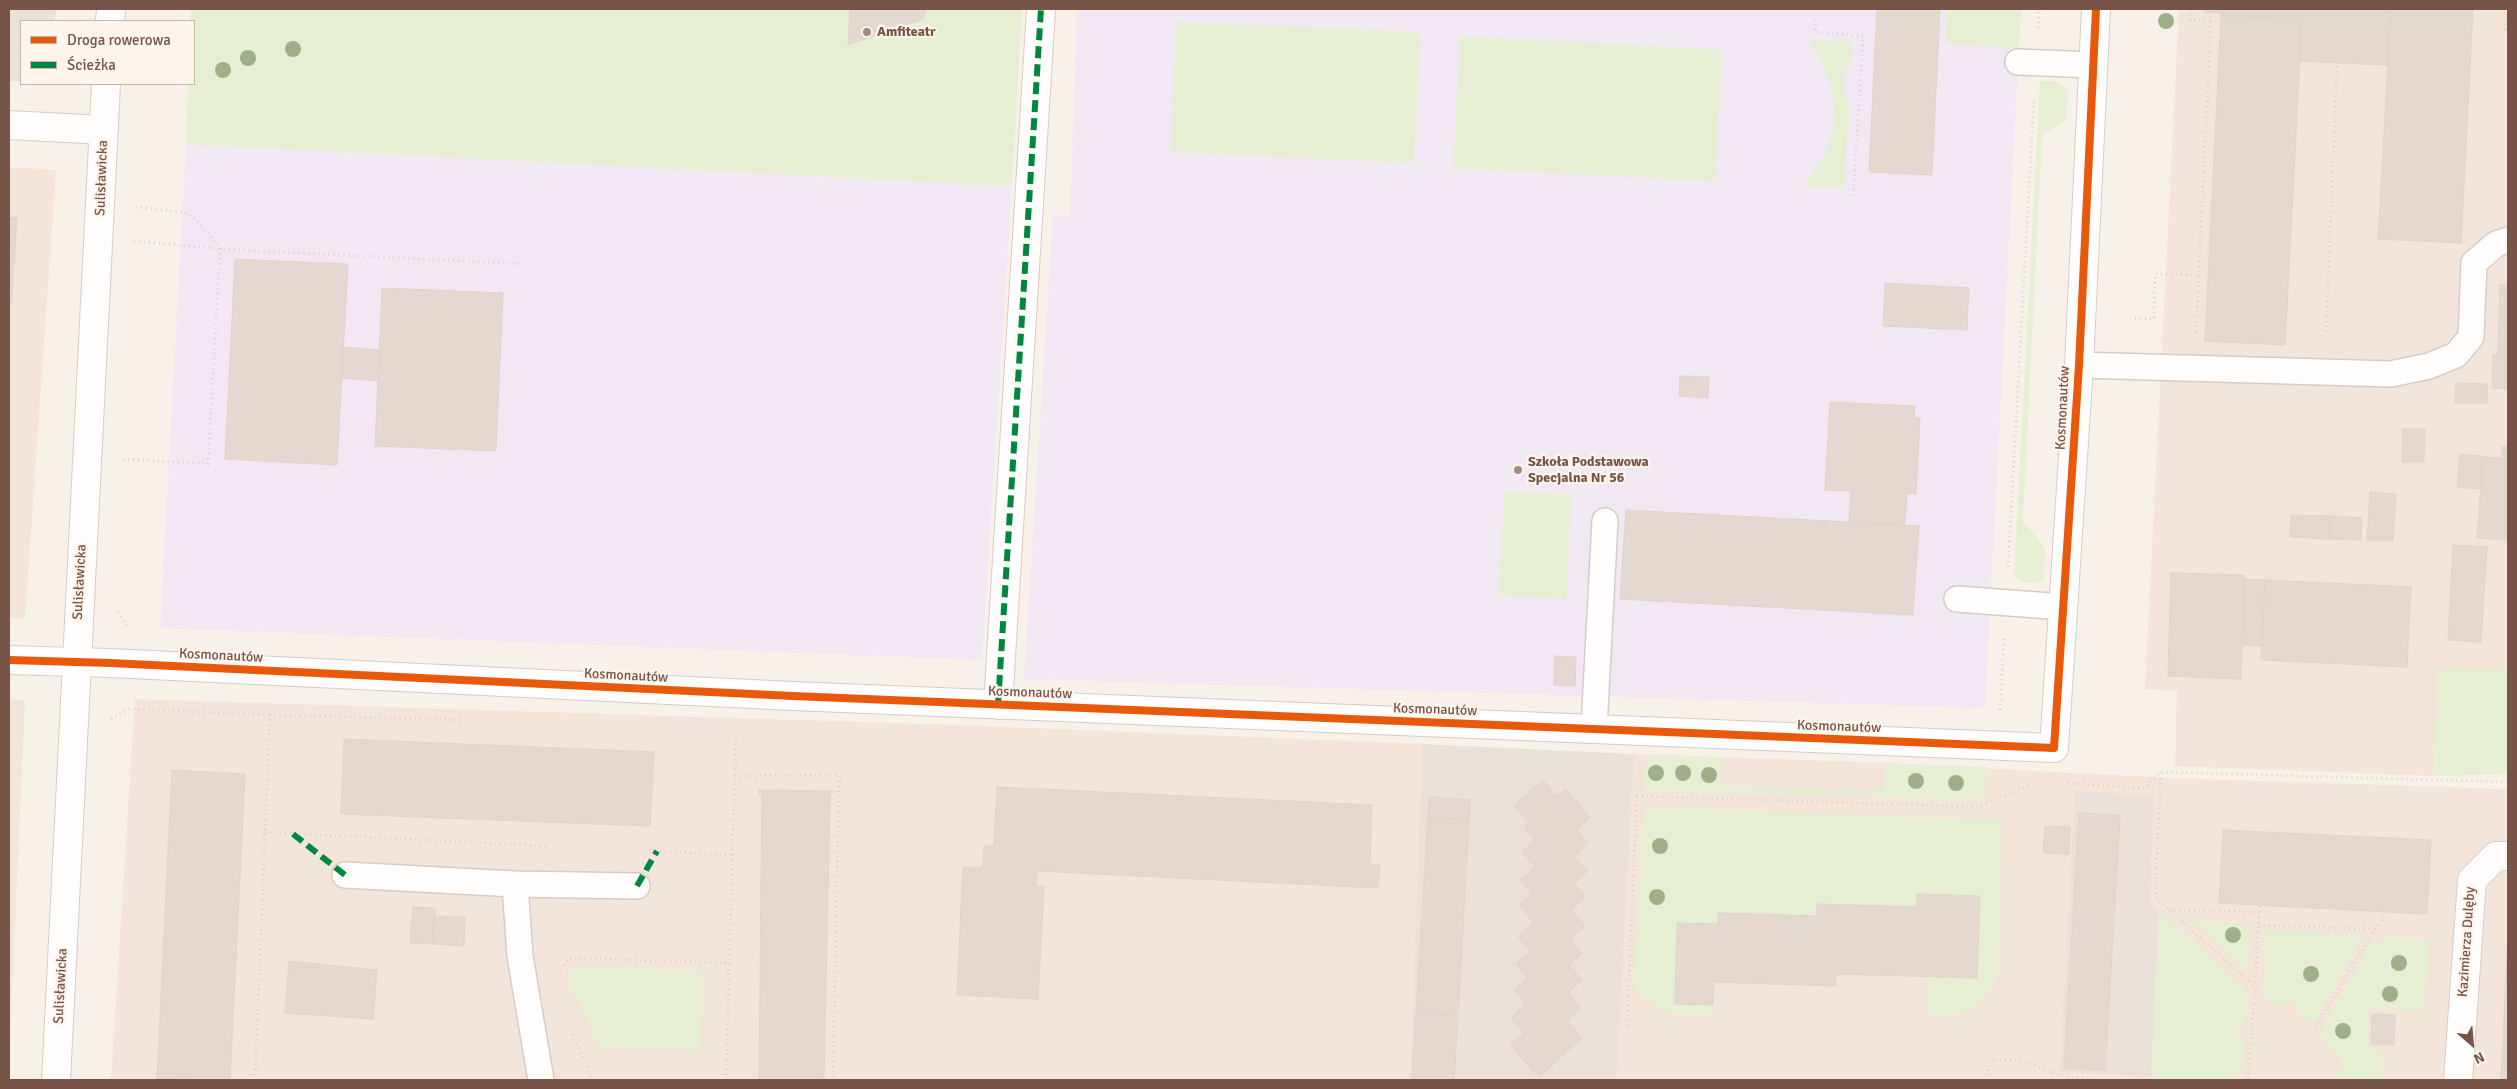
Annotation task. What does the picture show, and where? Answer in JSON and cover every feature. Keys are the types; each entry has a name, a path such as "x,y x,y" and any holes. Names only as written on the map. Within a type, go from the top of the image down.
{"street":[{"path":"998,705 1040,9"},
{"name":"Kosmonautów","path":"9,660 998,705 2054,748 2078,365 2096,9"},
{"name":"Sulisławicka","path":"56,1080 75,663 106,85"},
{"path":"9,125 104,130"},
{"name":"Kazimierza Dulęby","path":"2458,1080 2472,880 2496,856 2508,856"}],"lane":[{"path":"2027,63 2093,66"},
{"path":"2078,365 2391,374 2429,366 2456,355 2471,337 2474,263 2496,244 2508,240"},
{"path":"1594,728 1605,521"},
{"path":"1957,599 2064,607"},
{"path":"345,875 515,884 637,886"},
{"path":"515,884 520,956 541,1080"}],"path":[{"path":"1816,9 1815,32 1863,36 1853,198"},
{"path":"2000,716 2027,63 2039,9"},
{"path":"2190,9 2190,20 2211,21"},
{"path":"2506,30 2507,9"},
{"path":"2195,340 2212,13"},
{"path":"2321,339 2326,332 2337,63"},
{"path":"120,459 208,464 220,249 210,233 190,215 182,212 132,207"},
{"path":"131,240 220,249 524,264"},
{"path":"2135,319 2154,319 2156,274 2198,275"},
{"path":"106,722 129,709 468,720"},
{"path":"255,1080 270,715"},
{"path":"726,1080 736,728"},
{"path":"2081,784 2144,788 2161,772 2508,782"},
{"path":"2161,772 2155,897 2255,987"},
{"path":"735,776 839,775 833,1080"},
{"path":"1627,1026 1637,796 1978,807 2015,792"},
{"path":"265,832 549,846"},
{"path":"647,851 733,855"},
{"path":"2248,1080 2260,906"},
{"path":"2168,910 2259,912"},
{"path":"2314,1030 2375,929 2383,919 2383,912"},
{"path":"2259,925 2375,929"},
{"path":"557,972 570,958 730,963"},
{"path":"572,1034 593,1080"},
{"path":"1984,1080 1993,1059 2024,1061 2062,1076 2100,1080"}],"shaded area":[{"path":"9,9 56,9 55,20 20,20 20,81 9,81"},
{"name":"Szkoła Podstawowa Specjalna Nr 56","path":"1077,9 2021,9 1985,708 1024,679 1053,216 1070,216"},
{"path":"2179,9 2508,9 2508,669 2439,669 2435,776 2175,766 2177,691 2145,689"},
{"path":"186,144 1012,186 982,660 160,628"},
{"path":"9,167 56,170 25,619 9,618"},
{"path":"9,699 25,700 9,1062"},
{"path":"135,699 957,725 1422,744 1410,1080 111,1080"},
{"path":"1422,744 1634,754 1617,1080 1410,1080"},
{"path":"1634,754 1885,763 2170,778 2508,789 2508,1080 1617,1080"},
{"path":"2075,791 2154,796 2150,903 2159,912 2151,1077 2060,1071"}],"green space":[{"path":"190,9 1022,9 1012,186 186,144 188,85 195,85 195,20 190,20"},
{"path":"1947,9 2021,9 2019,48 1945,44"},
{"path":"1176,22 1420,32 1414,163 1170,152"},
{"path":"1460,36 1722,50 1715,181 1453,168"},
{"path":"1809,39 1852,42 1851,67 1845,67 1844,100 1850,100 1844,188 1805,187 1827,149 1834,128 1834,108 1831,90 1825,70"},
{"path":"2040,81 2057,81 2069,91 2066,119 2042,136 2023,521 2045,548 2044,581 2031,583 2024,582 2014,575"},
{"path":"1504,492 1571,494 1567,598 1499,596"},
{"path":"2438,668 2508,669 2508,774 2435,776"},
{"path":"1662,755 1721,757 1720,786 1883,792 1885,763 1986,767 1985,795 1974,800 1643,790 1646,761"},
{"path":"1644,806 2002,821 1998,970 1993,985 1986,995 1966,1011 1947,1016 1927,1016 1929,977 1977,978 1980,896 1918,894 1917,907 1817,916 1718,913 1718,924 1678,923 1675,1004 1713,1005 1713,1015 1673,1013 1658,1007 1641,996 1634,984"},
{"path":"2159,912 2245,988 2245,1023 2238,1024 2237,1041 2244,1041 2242,1070 2235,1070 2234,1080 2151,1080"},
{"path":"2191,920 2250,924 2247,969"},
{"path":"2267,931 2357,935 2358,946 2315,1021 2310,1019 2308,1022 2297,1013 2300,1008 2286,1000 2283,1006 2262,1000"},
{"path":"2387,936 2429,940 2424,1011 2368,1009 2367,1049 2382,1050 2381,1080 2339,1080 2337,1072 2343,1069 2337,1050 2331,1051 2319,1035 2371,944"},
{"path":"577,966 702,971 700,1050 598,1046 579,1000 570,988 567,974"}],"building":[{"name":"Amfiteatr","path":"850,9 926,9 923,19 848,45"},
{"path":"1877,9 1940,9 1932,175 1869,172"},
{"path":"2204,9 2225,9 2225,13 2204,12"},
{"path":"2225,9 2302,9 2302,18 2220,16 2220,13 2225,13"},
{"path":"2302,9 2391,9 2387,65 2300,61"},
{"path":"2391,9 2473,9 2461,243 2378,239"},
{"path":"2221,16 2302,18 2285,345 2205,341"},
{"path":"9,217 17,218 13,276 9,276"},
{"path":"235,259 348,264 337,465 225,459"},
{"path":"9,276 13,276 12,303 9,303"},
{"path":"1885,283 1969,288 1967,330 1883,326"},
{"path":"2500,285 2508,285 2508,355 2498,354"},
{"path":"382,288 503,293 496,451 375,446"},
{"path":"343,347 379,350 378,381 342,378"},
{"path":"2493,354 2508,355 2508,389 2492,388"},
{"path":"1680,376 1709,377 1708,398 1679,396"},
{"path":"2456,383 2487,384 2487,403 2455,403"},
{"path":"1830,402 1915,406 1914,418 1920,418 1916,494 1907,493 1905,525 1849,522 1851,491 1825,490"},
{"path":"2403,429 2425,429 2424,462 2402,462"},
{"path":"2502,447 2508,448 2508,540 2477,538 2483,457 2502,458"},
{"path":"2460,454 2483,456 2481,489 2457,487"},
{"path":"2370,492 2396,494 2393,541 2367,541"},
{"path":"1626,510 1919,526 1913,615 1620,599"},
{"path":"2291,515 2330,516 2329,539 2290,537"},
{"path":"2330,516 2362,518 2361,540 2329,539"},
{"path":"2453,545 2487,547 2481,642 2448,640"},
{"path":"2171,573 2244,575 2241,679 2168,676"},
{"path":"2244,579 2265,580 2262,646 2242,645"},
{"path":"2265,580 2411,587 2407,667 2261,660"},
{"path":"1555,656 1576,657 1575,686 1554,685"},
{"path":"344,739 654,752 650,826 341,814"},
{"path":"172,770 245,774 230,1080 157,1079"},
{"path":"1543,780 1557,796 1566,789 1590,817 1576,829 1588,843 1574,856 1588,871 1574,883 1586,896 1571,910 1585,926 1570,939 1582,953 1569,965 1582,980 1568,992 1581,1008 1567,1021 1582,1038 1539,1077 1510,1045 1524,1033 1511,1018 1526,1004 1514,990 1528,978 1516,964 1531,951 1518,937 1534,923 1519,905 1532,893 1520,880 1535,867 1522,852 1535,840 1524,827 1529,823 1514,806"},
{"path":"997,787 1372,805 1370,864 1380,865 1378,888 1037,871 1036,886 1044,886 1038,999 957,995 963,867 983,867 984,846 994,846"},
{"path":"759,790 833,791 830,795 824,1080 759,1080 762,794 759,794"},
{"path":"1429,797 1470,800 1469,820 1428,817"},
{"path":"2079,813 2120,815 2105,1070 2064,1068"},
{"path":"1428,817 1469,820 1458,1016 1416,1013"},
{"path":"2045,826 2070,827 2069,854 2043,853"},
{"path":"2223,830 2431,840 2427,914 2219,903"},
{"path":"1917,894 1980,896 1977,978 1836,974 1836,986 1714,982 1713,1005 1675,1004 1677,923 1718,924 1718,913 1817,916 1817,904 1917,907"},
{"path":"413,907 435,908 433,944 410,943"},
{"path":"434,916 465,917 464,946 433,944"},
{"path":"2508,932 2508,1080 2501,1080"},
{"path":"289,961 377,970 373,1019 285,1013"},
{"path":"1416,1013 1458,1016 1454,1080 1412,1080"},
{"path":"2372,1014 2395,1015 2394,1045 2371,1045"}],"marked path":[{"path":"998,705 1041,9"},
{"path":"293,834 345,875"},
{"path":"637,886 657,851"}],"cycle path":[{"path":"9,660 110,663 793,696 2054,748 2079,365 2096,9"}],"place":[{"name":"Amfiteatr","path":"867,32"},
{"name":"Szkoła Podstawowa Specjalna Nr 56","path":"1518,470"}]}
